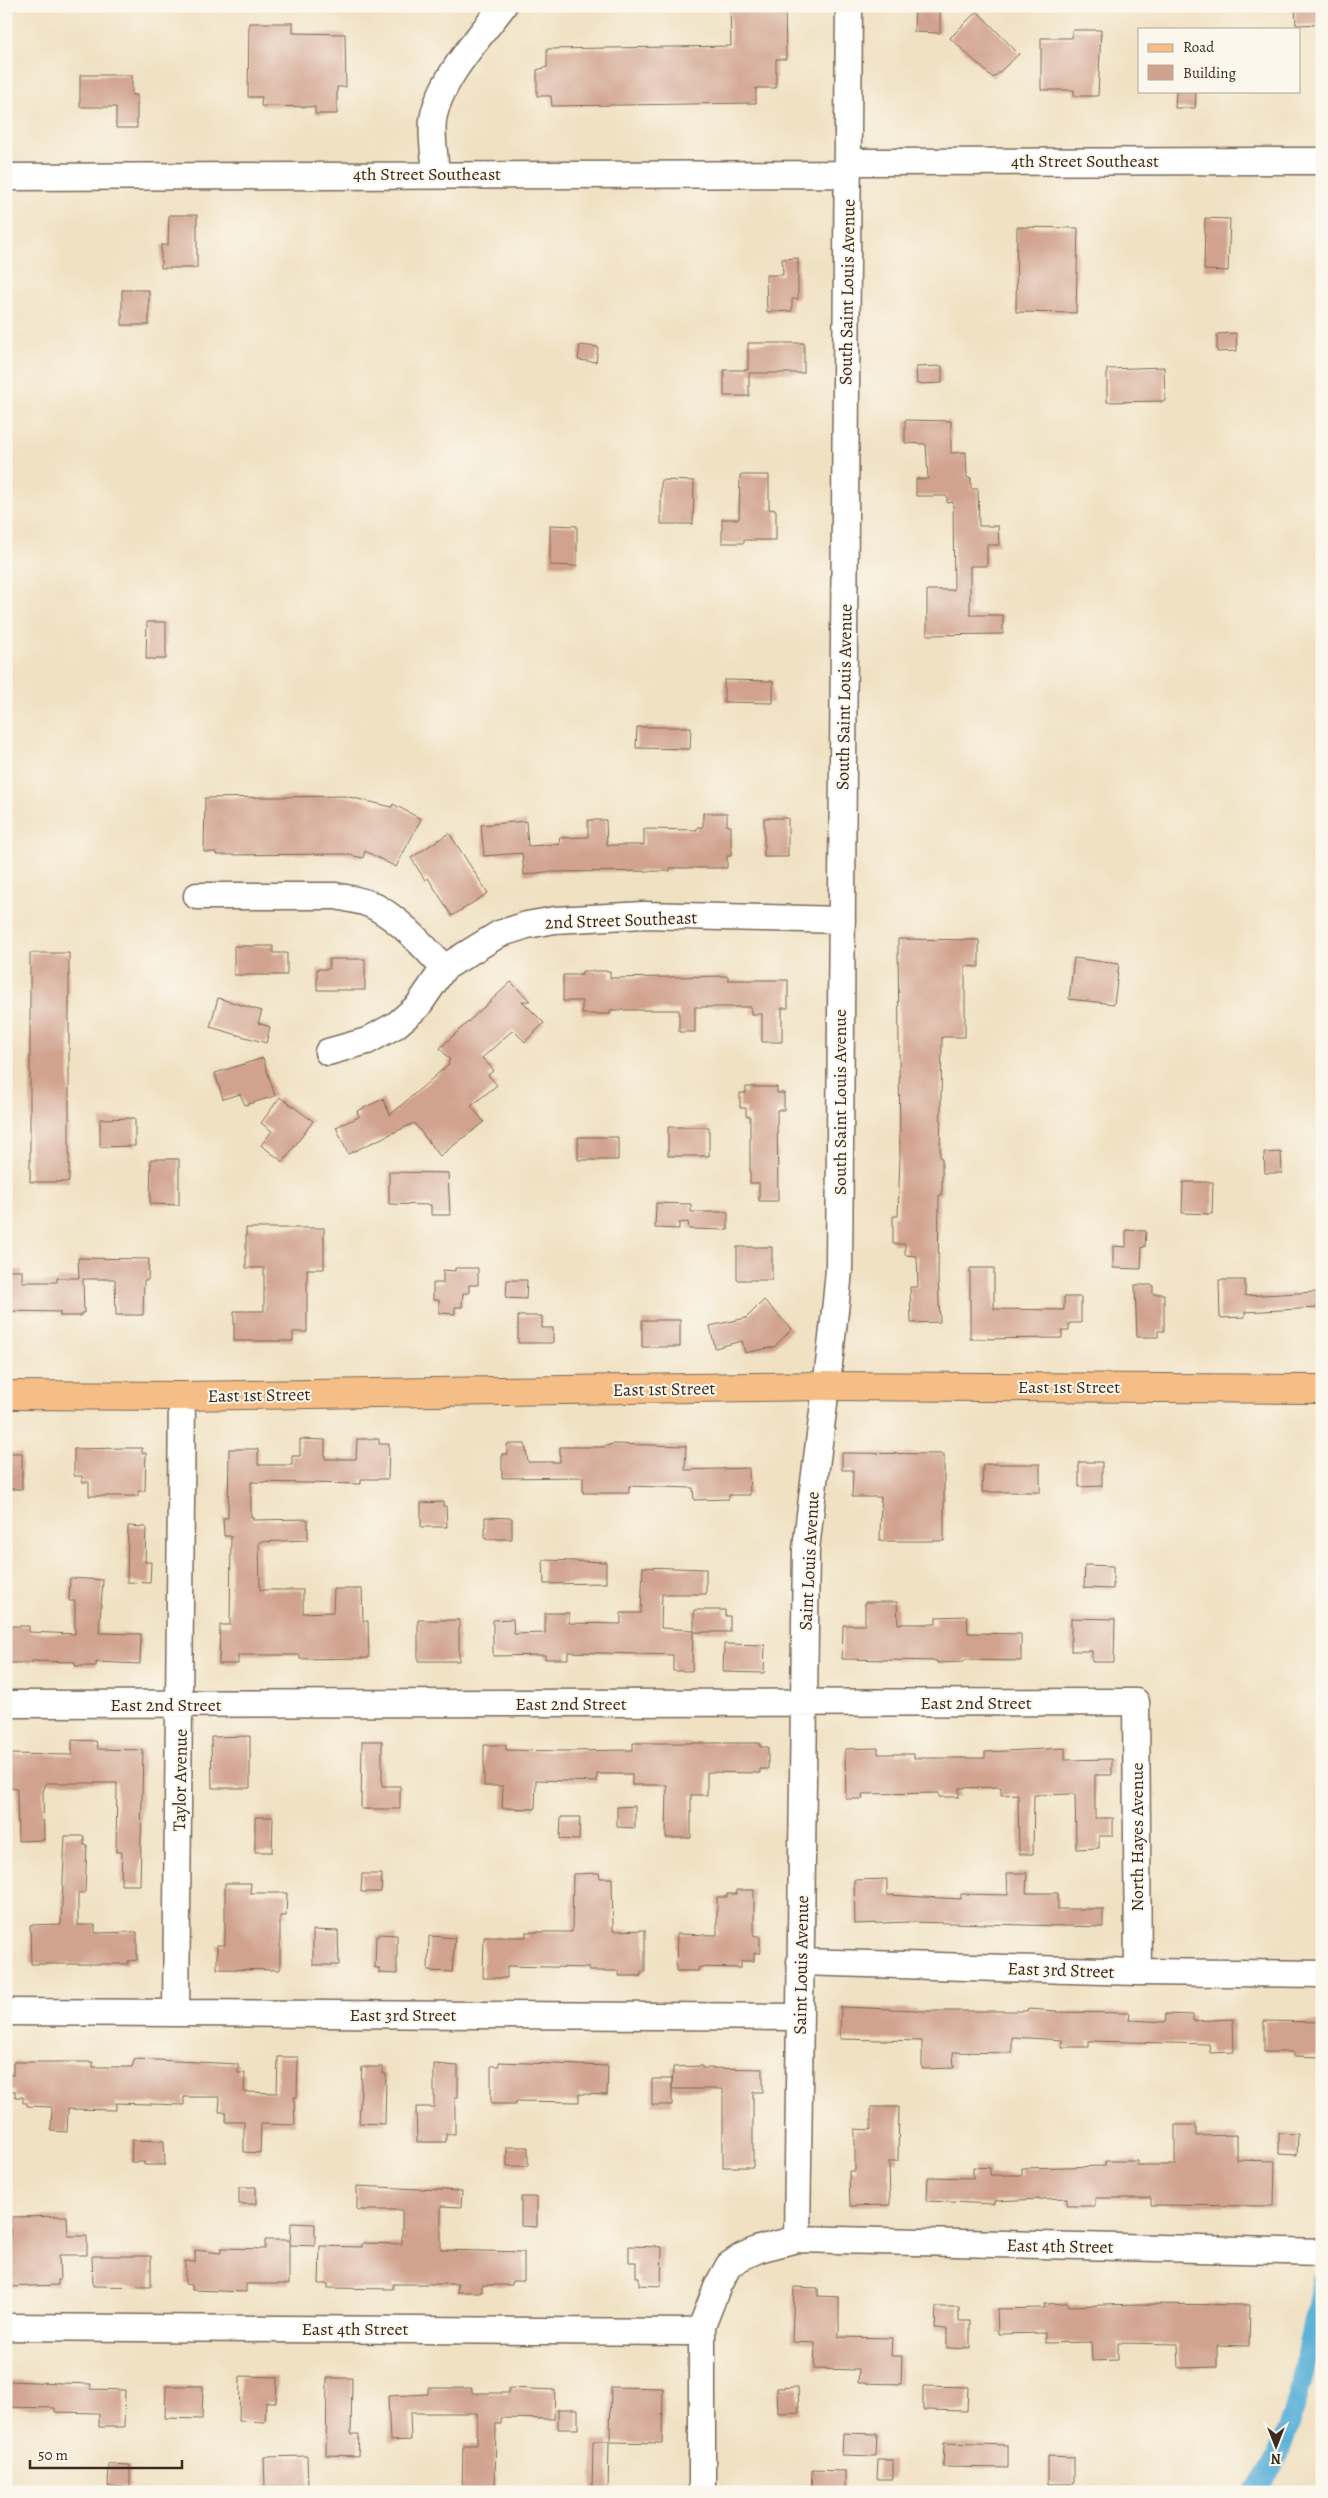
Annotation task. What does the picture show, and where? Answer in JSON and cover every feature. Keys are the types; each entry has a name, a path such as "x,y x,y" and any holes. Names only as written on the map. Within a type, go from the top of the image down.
{"main road":[{"name":"East 1st Street","path":"6,1395 182,1396 825,1386 1322,1389"}],"street":[{"path":"436,174 433,122 437,103 453,74 503,6"},
{"name":"South Saint Louis Avenue","path":"825,1386 834,1325 839,1270 849,6"},
{"name":"4th Street Southeast","path":"6,177 436,174 1322,161"},
{"path":"197,896 336,896 373,905 410,933 444,968 418,1006 396,1025 367,1041 328,1052"},
{"name":"2nd Street Southeast","path":"444,968 499,934 527,925 555,920 644,915 842,926"},
{"name":"Saint Louis Avenue","path":"797,2239 806,1550 825,1386"},
{"name":"Taylor Avenue","path":"176,2013 181,1706 182,1396"},
{"name":"East 2nd Street","path":"6,1704 181,1706 1136,1702"},
{"name":"North Hayes Avenue","path":"1136,1702 1138,1972"},
{"name":"East 3rd Street","path":"800,1962 1138,1972 1322,1974"},
{"name":"East 3rd Street","path":"6,2012 800,2017"},
{"path":"702,2492 702,2326 718,2284 729,2265 759,2249 797,2239"},
{"name":"East 4th Street","path":"797,2239 1315,2252"},
{"name":"East 4th Street","path":"6,2327 685,2332 694,2331 702,2326"}],"building":[{"path":"730,6 785,6 786,59 776,59 776,88 756,88 756,103 552,106 551,96 537,96 537,70 547,67 547,49 731,46"},
{"path":"915,6 940,6 940,33 914,32"},
{"path":"1295,6 1322,6 1322,24 1296,25"},
{"path":"977,11 1019,54 993,78 950,38"},
{"path":"249,23 293,23 293,33 345,34 346,87 337,87 337,114 315,114 315,107 261,106 262,97 248,97"},
{"path":"1072,30 1101,30 1098,96 1074,96 1074,90 1041,90 1041,38 1072,38"},
{"path":"80,75 132,75 132,95 137,95 137,128 116,128 116,107 80,107"},
{"path":"1176,92 1196,92 1195,108 1175,108"},
{"path":"169,215 197,215 197,268 161,268 161,245 168,245"},
{"path":"1205,218 1230,219 1228,271 1204,270"},
{"path":"1017,227 1078,228 1076,313 1016,312"},
{"path":"798,258 798,299 792,299 792,311 767,312 766,275 783,275 782,259"},
{"path":"122,290 149,290 149,325 122,325"},
{"path":"1236,333 1237,351 1217,352 1217,334"},
{"path":"748,343 804,343 804,373 749,373 749,396 724,396 724,370 748,370"},
{"path":"580,345 598,347 596,362 578,360"},
{"path":"942,366 942,383 917,384 916,367"},
{"path":"1164,367 1165,401 1107,402 1107,369"},
{"path":"905,420 951,421 951,453 966,452 967,478 971,478 971,489 978,489 979,526 998,526 999,545 987,545 987,566 970,566 970,615 1003,615 1003,634 927,635 927,590 954,590 953,502 947,503 947,496 916,496 916,479 928,479 926,444 905,443"},
{"path":"740,475 769,475 769,509 776,510 776,540 744,540 744,543 722,543 722,519 739,519"},
{"path":"661,480 694,481 693,524 661,524"},
{"path":"550,525 577,526 577,566 550,565"},
{"path":"147,622 166,622 166,659 146,659"},
{"path":"724,680 773,681 773,703 724,702"},
{"path":"637,727 691,727 690,749 636,748"},
{"path":"345,796 392,807 393,804 421,819 396,867 365,851 363,858 345,854 216,855 216,852 204,852 205,798"},
{"path":"703,813 727,813 727,826 731,826 731,856 727,856 727,868 670,868 670,871 544,872 524,875 522,853 484,856 481,825 526,821 528,846 560,844 559,838 588,837 588,820 606,820 607,845 644,845 644,829 697,830 697,827 703,827"},
{"path":"764,818 788,818 788,857 764,857"},
{"path":"449,833 488,893 452,916 428,878 425,880 411,858"},
{"path":"898,939 979,940 979,967 965,966 965,1037 942,1037 940,1158 942,1158 942,1195 939,1195 938,1279 940,1322 911,1323 910,1287 918,1287 917,1256 905,1255 905,1244 893,1244 893,1216 898,1216 900,1158"},
{"path":"234,946 273,946 273,953 287,953 287,975 234,975"},
{"path":"30,953 69,953 69,1182 30,1182"},
{"path":"1074,958 1119,964 1114,1004 1069,999"},
{"path":"329,959 365,959 365,990 317,990 317,969 329,969"},
{"path":"582,971 610,971 610,978 728,976 728,980 788,980 788,1008 782,1008 782,1042 762,1042 762,1014 751,1014 751,1007 695,1007 695,1032 679,1032 679,1010 610,1010 610,1014 582,1014 582,1001 563,1001 563,975 582,975"},
{"path":"511,982 530,1001 522,1001 544,1023 525,1042 513,1030 482,1058 494,1070 488,1075 497,1085 471,1106 484,1122 440,1156 414,1123 348,1154 336,1127 359,1117 357,1111 383,1099 390,1115 449,1064 450,1060 440,1048"},
{"path":"218,998 262,1011 258,1023 270,1027 266,1043 210,1027"},
{"path":"263,1058 275,1096 245,1105 240,1094 223,1099 215,1073"},
{"path":"746,1087 777,1087 777,1093 784,1093 784,1110 777,1110 778,1201 759,1201 759,1183 750,1183 750,1116 746,1116 746,1108 740,1108 740,1093 746,1093"},
{"path":"280,1097 313,1121 283,1162 261,1145 272,1131 261,1123"},
{"path":"135,1118 135,1146 100,1147 100,1119"},
{"path":"668,1127 709,1127 709,1156 668,1156"},
{"path":"578,1137 618,1137 618,1160 578,1160"},
{"path":"1281,1152 1282,1173 1265,1173 1264,1153"},
{"path":"151,1159 179,1159 179,1205 150,1204"},
{"path":"389,1172 448,1173 450,1215 431,1215 431,1205 389,1204"},
{"path":"1183,1182 1213,1182 1212,1214 1182,1213"},
{"path":"656,1203 691,1204 691,1212 728,1212 728,1230 689,1229 688,1222 679,1223 679,1229 655,1228"},
{"path":"246,1228 324,1228 324,1269 307,1269 307,1332 293,1332 293,1341 234,1341 234,1311 264,1311 264,1268 246,1268"},
{"path":"1126,1230 1146,1231 1145,1247 1142,1247 1141,1269 1113,1268 1113,1246 1126,1247"},
{"path":"737,1247 772,1247 772,1280 737,1280"},
{"path":"78,1258 149,1259 148,1280 144,1280 143,1315 116,1315 115,1279 83,1279 84,1313 81,1313 81,1316 60,1316 60,1312 6,1311 6,1270 22,1270 22,1282 57,1282 57,1278 79,1278"},
{"path":"455,1268 478,1268 478,1285 469,1285 469,1293 463,1293 462,1307 455,1307 455,1314 439,1313 439,1300 433,1300 433,1283 443,1283 443,1270 455,1271"},
{"path":"970,1268 994,1268 994,1309 1064,1310 1064,1297 1081,1297 1081,1323 1069,1323 1069,1331 1062,1331 1062,1338 970,1339"},
{"path":"507,1280 527,1280 526,1299 506,1298"},
{"path":"1219,1280 1245,1280 1245,1296 1316,1292 1317,1308 1245,1312 1245,1317 1220,1318"},
{"path":"1135,1285 1153,1285 1153,1294 1164,1294 1164,1331 1158,1331 1158,1337 1137,1337"},
{"path":"764,1300 792,1329 774,1347 745,1353 742,1341 715,1348 710,1326 746,1318"},
{"path":"518,1316 542,1316 542,1328 553,1328 553,1343 518,1343"},
{"path":"642,1320 680,1320 680,1347 642,1347"},
{"path":"300,1439 325,1440 325,1459 356,1459 357,1439 379,1439 379,1444 389,1444 388,1479 361,1479 361,1484 251,1482 251,1517 253,1517 253,1520 308,1519 308,1540 259,1542 260,1590 303,1590 303,1613 333,1612 334,1589 362,1589 363,1621 368,1621 369,1658 300,1659 300,1655 238,1655 238,1664 219,1664 220,1625 230,1625 231,1536 224,1536 223,1518 228,1518 229,1449 258,1449 258,1465 292,1465 292,1456 300,1456"},
{"path":"507,1444 525,1444 528,1462 560,1462 560,1447 604,1447 612,1444 686,1446 685,1470 749,1468 750,1495 729,1495 729,1499 694,1500 693,1488 629,1486 629,1493 583,1493 583,1477 502,1478 502,1454 507,1454"},
{"path":"142,1448 142,1453 146,1453 145,1491 138,1491 138,1496 89,1496 89,1482 82,1482 82,1476 74,1476 74,1449"},
{"path":"6,1453 22,1453 22,1489 6,1489"},
{"path":"842,1453 944,1454 944,1541 880,1541 881,1497 852,1497 853,1470 842,1470"},
{"path":"1079,1462 1102,1462 1102,1486 1079,1487"},
{"path":"983,1464 1040,1464 1040,1492 982,1492"},
{"path":"443,1502 443,1506 446,1506 447,1527 421,1527 421,1503"},
{"path":"485,1517 512,1518 512,1539 485,1539"},
{"path":"128,1526 146,1527 145,1562 151,1562 150,1583 127,1582"},
{"path":"543,1560 606,1562 606,1583 544,1584"},
{"path":"1085,1565 1113,1566 1113,1589 1084,1588"},
{"path":"643,1567 706,1569 706,1594 662,1594 661,1628 693,1630 692,1671 673,1671 673,1655 568,1652 568,1659 545,1659 545,1655 493,1656 493,1620 513,1619 514,1634 545,1633 545,1613 569,1613 569,1623 621,1624 621,1613 641,1613"},
{"path":"70,1578 103,1580 99,1633 141,1634 140,1664 96,1662 96,1666 75,1666 75,1662 32,1661 32,1663 9,1663 9,1626 29,1626 29,1632 75,1634 75,1601 69,1601"},
{"path":"865,1602 897,1602 898,1624 936,1624 936,1617 967,1616 968,1633 1021,1634 1021,1661 964,1660 964,1662 937,1663 937,1661 842,1659 843,1625 865,1625"},
{"path":"694,1610 725,1610 725,1616 730,1616 730,1632 694,1632"},
{"path":"1071,1618 1115,1619 1114,1662 1092,1662 1092,1651 1071,1651"},
{"path":"418,1620 459,1620 459,1661 418,1661"},
{"path":"724,1644 765,1645 764,1673 723,1672"},
{"path":"250,1736 250,1788 212,1788 211,1737"},
{"path":"72,1740 96,1741 98,1749 143,1750 140,1885 121,1885 122,1852 116,1852 117,1783 46,1783 43,1792 44,1840 18,1841 17,1788 6,1788 6,1754 72,1755"},
{"path":"362,1741 382,1741 382,1786 400,1786 400,1809 361,1809"},
{"path":"633,1743 760,1743 760,1747 768,1747 768,1769 760,1769 760,1773 707,1772 707,1795 691,1795 691,1838 666,1838 667,1785 632,1785 632,1774 597,1774 597,1782 536,1780 535,1809 502,1808 503,1786 484,1786 484,1745 506,1745 506,1750 566,1751 633,1750"},
{"path":"878,1748 878,1754 914,1754 914,1758 985,1758 985,1752 1065,1748 1065,1760 1112,1759 1112,1775 1095,1775 1095,1818 1113,1818 1113,1836 1099,1836 1099,1848 1076,1849 1075,1794 1034,1795 1033,1854 1019,1854 1018,1794 1001,1795 1001,1787 959,1788 959,1797 939,1797 939,1793 862,1794 863,1799 846,1799 845,1749"},
{"path":"635,1806 635,1828 617,1827 617,1807"},
{"path":"255,1817 273,1817 272,1852 255,1852"},
{"path":"561,1817 580,1817 579,1840 560,1839"},
{"path":"65,1836 84,1836 84,1845 87,1845 85,1893 78,1893 78,1925 95,1925 95,1933 137,1932 137,1960 128,1961 128,1964 31,1964 30,1925 61,1924"},
{"path":"599,1873 600,1878 612,1878 613,1931 645,1930 645,1972 641,1972 641,1976 619,1976 619,1971 589,1971 589,1968 507,1966 507,1978 483,1978 484,1937 526,1937 526,1932 572,1932 573,1874"},
{"path":"1007,1873 1027,1873 1026,1893 1058,1893 1058,1909 1103,1909 1103,1927 910,1922 855,1924 854,1880 887,1879 887,1895 961,1899 961,1894 1008,1895"},
{"path":"362,1874 382,1874 381,1892 361,1892"},
{"path":"225,1883 251,1883 250,1893 287,1893 286,1916 280,1916 280,1970 217,1969 217,1945 225,1945"},
{"path":"736,1890 754,1890 754,1936 760,1936 760,1953 754,1953 754,1961 741,1961 741,1968 699,1967 698,1971 676,1971 677,1934 717,1935 717,1897 727,1897 727,1894 736,1894"},
{"path":"313,1930 338,1931 339,1965 313,1965"},
{"path":"379,1934 397,1935 397,1974 379,1973 379,1968 375,1968 376,1936 379,1936"},
{"path":"429,1936 455,1938 452,1972 428,1971"},
{"path":"841,2007 916,2011 1027,2011 1027,2009 1056,2012 1130,2013 1129,2020 1165,2022 1166,2014 1193,2015 1193,2021 1233,2019 1234,2052 1210,2053 1209,2044 1089,2041 1089,2047 1062,2047 1062,2040 1012,2037 1012,2053 953,2052 954,2068 922,2069 922,2041 840,2039"},
{"path":"1264,2021 1322,2022 1322,2057 1293,2056 1293,2052 1264,2052"},
{"path":"278,2057 298,2057 297,2097 294,2097 295,2125 261,2124 260,2153 244,2152 244,2122 226,2122 226,2112 219,2112 220,2097 184,2097 184,2105 116,2103 116,2110 68,2109 67,2132 51,2131 52,2107 27,2106 27,2103 23,2103 23,2097 15,2097 15,2091 7,2091 7,2075 13,2075 13,2062 93,2062 93,2067 132,2067 135,2059 238,2064 238,2073 245,2073 244,2092 277,2093"},
{"path":"499,2062 608,2066 607,2095 579,2094 579,2102 516,2101 516,2104 491,2104 491,2066 499,2066"},
{"path":"434,2064 458,2066 458,2097 455,2097 455,2134 446,2134 446,2142 417,2142 416,2107 434,2107"},
{"path":"702,2066 702,2068 763,2069 763,2092 753,2092 753,2167 723,2167 723,2089 672,2089 673,2067"},
{"path":"362,2067 383,2067 383,2074 386,2074 385,2124 359,2123"},
{"path":"652,2079 672,2079 672,2105 652,2105"},
{"path":"871,2107 899,2107 898,2161 889,2161 890,2205 850,2206 849,2171 855,2171 855,2129 871,2130"},
{"path":"1175,2125 1196,2125 1196,2136 1237,2135 1237,2160 1275,2161 1274,2206 1151,2205 1151,2198 1095,2198 1095,2206 1067,2206 1067,2198 994,2201 994,2204 927,2201 928,2177 973,2178 973,2167 990,2168 990,2175 1022,2175 1022,2168 1105,2166 1105,2161 1137,2161 1137,2165 1175,2165"},
{"path":"1279,2133 1298,2134 1297,2155 1279,2154"},
{"path":"132,2140 164,2141 165,2165 144,2165 144,2162 131,2162"},
{"path":"507,2147 528,2147 528,2166 507,2166"},
{"path":"357,2186 462,2191 461,2207 441,2206 441,2250 524,2252 524,2281 512,2281 512,2285 482,2285 482,2292 457,2292 458,2284 393,2284 393,2289 328,2288 328,2284 319,2284 320,2246 362,2247 362,2243 402,2244 402,2210 357,2210"},
{"path":"239,2187 256,2187 256,2204 239,2204"},
{"path":"521,2197 537,2197 537,2227 521,2226"},
{"path":"67,2216 68,2236 87,2236 87,2255 59,2255 60,2280 58,2280 58,2285 6,2287 6,2247 10,2247 11,2217"},
{"path":"291,2223 315,2224 315,2246 290,2245"},
{"path":"265,2240 289,2240 289,2284 246,2284 246,2292 192,2290 192,2285 185,2284 185,2261 195,2262 195,2250 221,2253 221,2248 265,2249"},
{"path":"629,2246 662,2247 661,2286 639,2285 639,2277 636,2277 636,2262 629,2262"},
{"path":"92,2256 151,2256 151,2287 93,2286"},
{"path":"794,2287 818,2288 818,2296 839,2297 839,2337 892,2338 891,2356 902,2356 901,2384 858,2383 859,2370 814,2369 815,2343 792,2342"},
{"path":"1068,2303 1069,2306 1139,2304 1250,2305 1249,2346 1217,2345 1217,2367 1179,2368 1178,2344 1118,2343 1118,2360 1092,2361 1091,2342 1045,2343 1045,2333 998,2334 997,2309 1044,2308 1044,2304"},
{"path":"936,2307 959,2307 959,2321 970,2321 970,2349 947,2348 947,2329 935,2328"},
{"path":"240,2376 277,2377 276,2402 266,2402 265,2422 239,2421"},
{"path":"327,2378 352,2378 351,2434 359,2434 358,2456 326,2455"},
{"path":"7,2381 91,2384 90,2389 125,2390 124,2427 99,2427 99,2413 55,2412 55,2408 7,2407"},
{"path":"166,2386 203,2386 202,2419 165,2418"},
{"path":"923,2386 968,2387 967,2411 923,2410"},
{"path":"611,2387 663,2388 662,2443 610,2442"},
{"path":"798,2387 799,2413 778,2414 777,2388"},
{"path":"428,2388 472,2388 472,2393 509,2393 509,2388 555,2390 554,2419 501,2418 501,2424 496,2424 495,2492 462,2492 463,2445 477,2445 477,2413 410,2413 411,2440 390,2441 388,2396 428,2394"},
{"path":"558,2409 578,2409 578,2429 558,2429"},
{"path":"843,2433 877,2434 876,2456 842,2455"},
{"path":"593,2441 609,2441 608,2492 592,2492"},
{"path":"944,2443 1008,2445 1008,2468 943,2467"},
{"path":"307,2456 308,2486 265,2487 264,2457"},
{"path":"1048,2456 1074,2457 1074,2484 1048,2484"},
{"path":"878,2460 893,2460 893,2479 877,2479"},
{"path":"109,2464 130,2465 130,2487 108,2486"},
{"path":"812,2470 845,2471 845,2492 811,2492"}],"waterway":[{"path":"1253,2492 1269,2471 1288,2429 1302,2380 1322,2282"}]}
